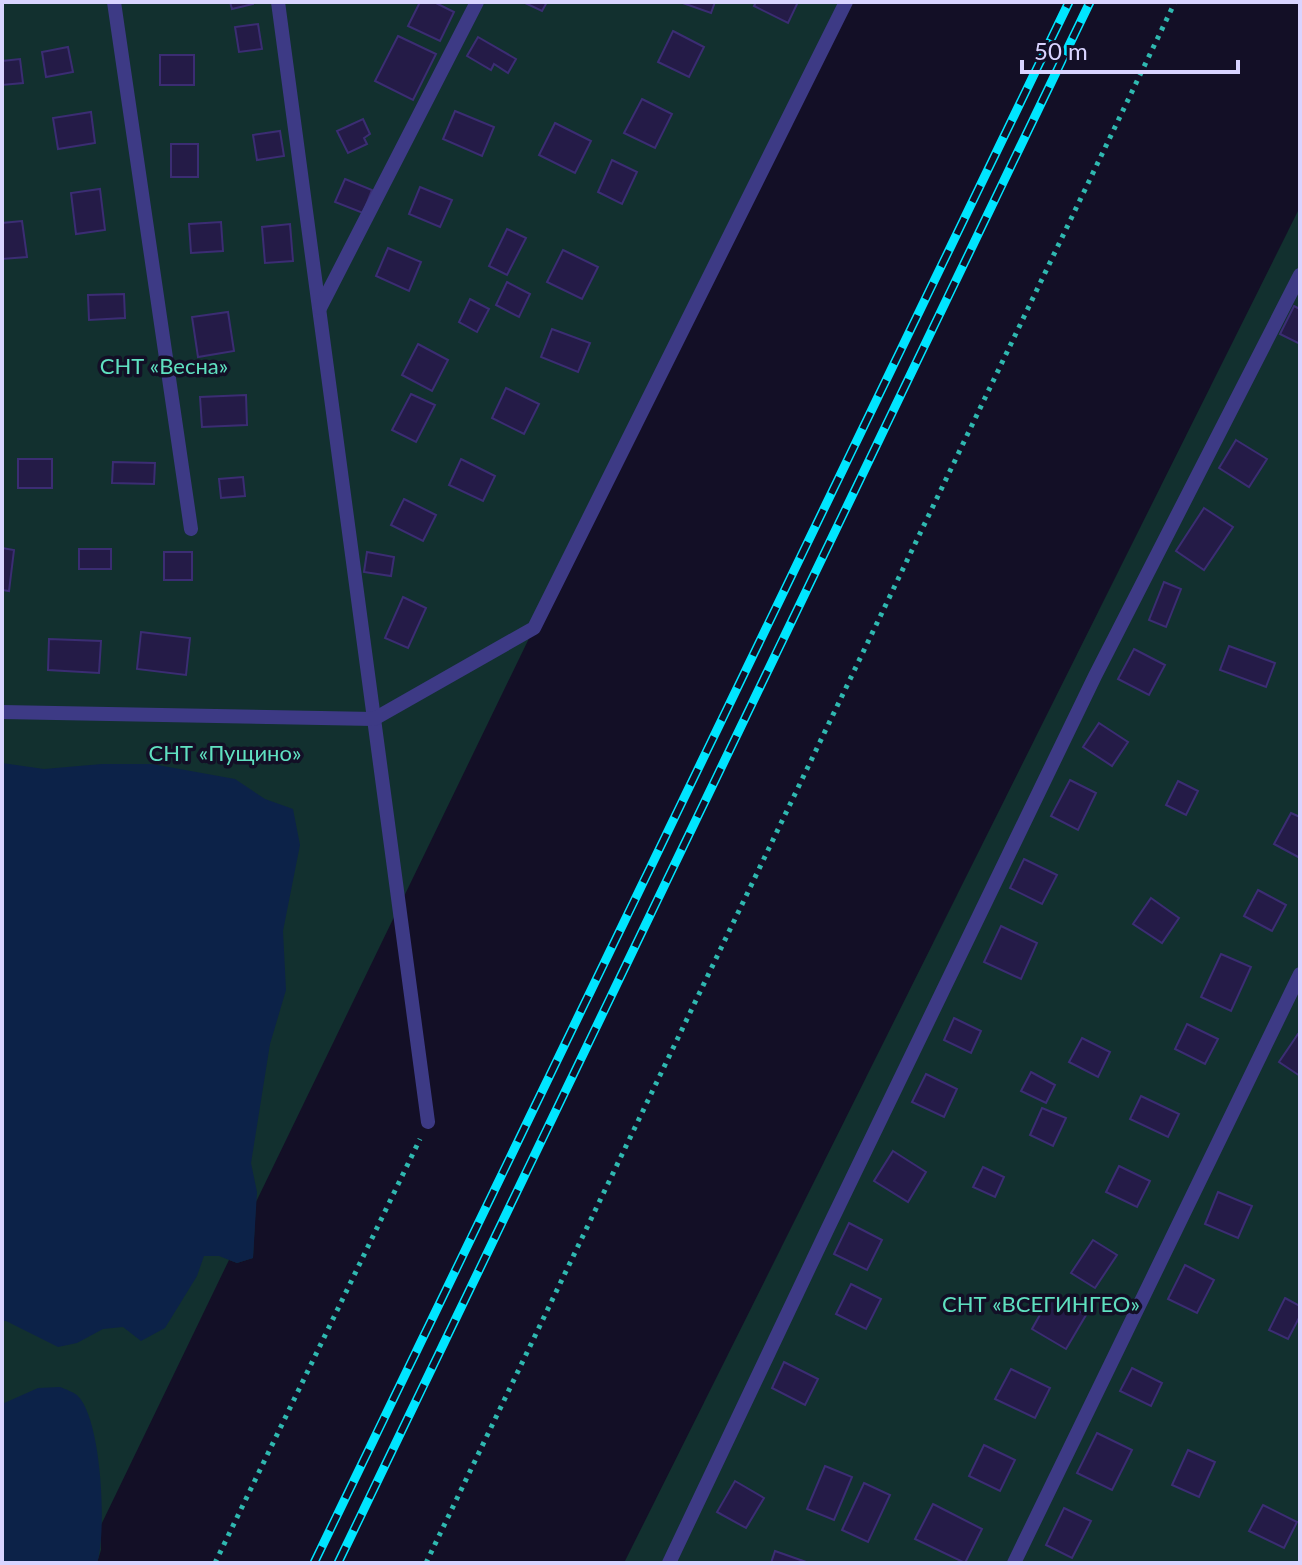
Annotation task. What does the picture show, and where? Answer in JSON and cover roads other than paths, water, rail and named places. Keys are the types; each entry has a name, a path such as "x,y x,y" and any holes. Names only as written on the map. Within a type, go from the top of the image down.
{"lane":[{"path":"114,2 191,529"},
{"path":"278,2 428,1122"},
{"path":"319,309 477,2"},
{"path":"2,712 374,719 534,628 846,2"},
{"path":"669,1563 1095,676 1300,275"},
{"path":"1014,1563 1300,974"}],"water":[{"path":"2,763 44,769 152,764 235,779 265,799 293,809 300,845 283,931 286,990 270,1044 251,1163 257,1192 253,1258 237,1263 219,1256 204,1256 197,1276 165,1328 141,1341 123,1327 103,1329 77,1343 58,1347 2,1321"},
{"path":"60,1387 77,1395 85,1408 97,1450 102,1527 97,1563 2,1563 2,1404 38,1388"}],"railway":[{"path":"314,1563 1069,2"},
{"path":"338,1563 1090,2"}],"park label":[{"name":"СНТ «Весна»","path":"164,366"},
{"name":"СНТ «Пущино»","path":"225,753"},
{"name":"СНТ «ВСЕГИНГЕО»","path":"1041,1304"}]}
